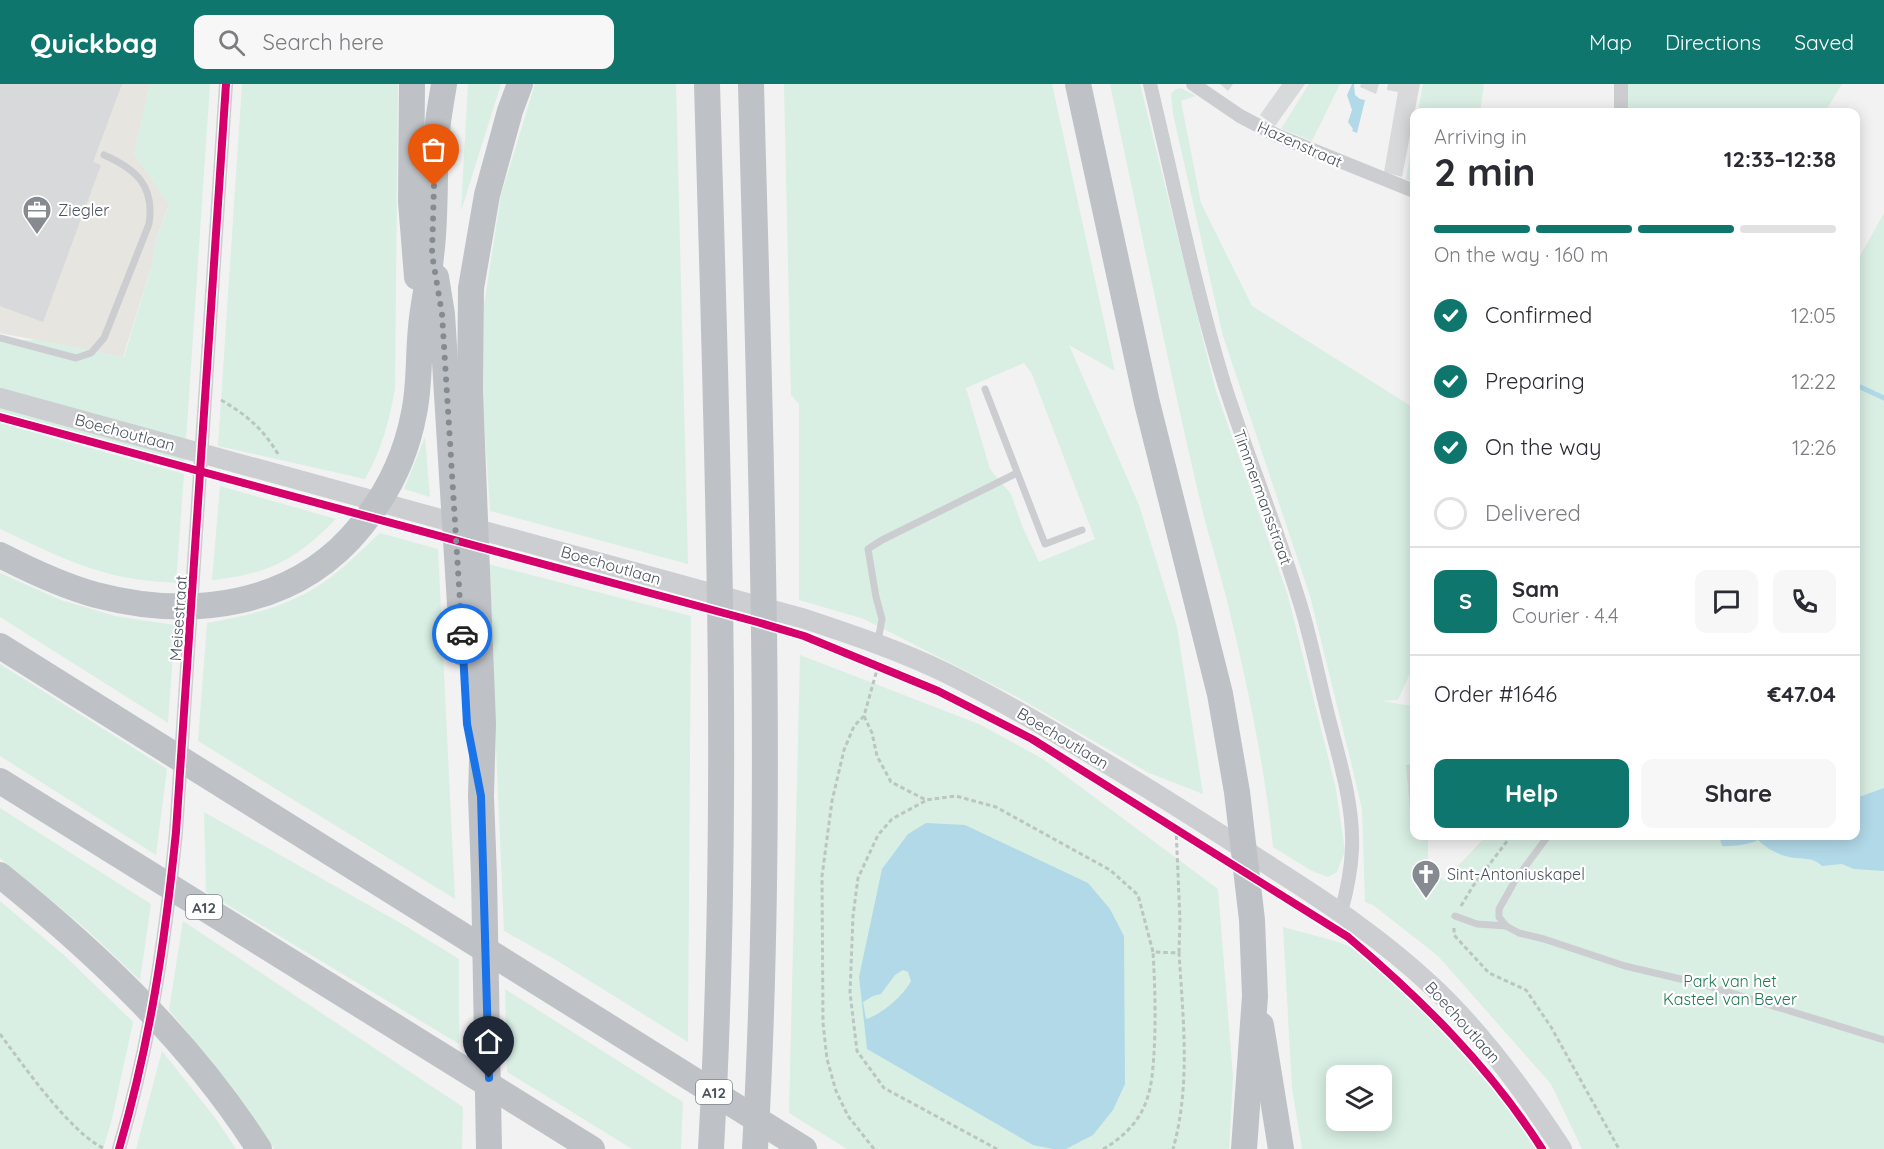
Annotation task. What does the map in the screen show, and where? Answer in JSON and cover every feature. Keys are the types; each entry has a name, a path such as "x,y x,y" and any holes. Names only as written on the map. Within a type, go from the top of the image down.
{"highway":[{"path":"0,555 64,584 96,595 166,607 206,606 239,602 274,591 303,576 334,554 355,533 378,505 393,477 404,450 414,412 419,378 420,328 411,202 412,84"},
{"path":"420,328 432,254 436,140 444,84"},
{"path":"489,1149 481,796 483,724 471,404 471,288 488,195 510,111 520,84"},
{"path":"707,84 721,667 721,841 717,1035 711,1149"},
{"path":"751,84 760,409 764,801 764,927 755,1149"},
{"path":"1078,84 1147,404 1220,693 1236,792 1252,920 1255,996 1244,1149"},
{"path":"432,254 442,314 467,724 481,796"},
{"name":"A12","path":"0,646 804,1149"},
{"name":"A12","path":"0,781 592,1149"},
{"path":"0,875 80,943 157,1018 206,1074 259,1149"},
{"path":"1255,996 1269,1063 1281,1149"}],"main road":[{"name":"Boechoutlaan","path":"0,398 805,619 878,643 944,672 1032,718 1183,821 1313,894 1377,939 1433,987 1482,1040 1507,1071 1562,1149"}],"street":[{"name":"Meisestraat","path":"119,1149 131,1107 155,999 165,934 184,732 226,84"},
{"name":"Timmermansstraat","path":"1150,84 1198,287 1223,381 1299,600 1344,781 1351,823 1352,847 1349,882 1341,912"},
{"name":"Hazenstraat","path":"1193,84 1240,116 1278,136 1410,189"},
{"path":"1621,84 1621,108"}],"lane":[{"path":"0,338 76,358 91,353 104,338 148,224 150,213 147,192 137,175 129,168 104,155"},
{"path":"985,389 1045,544 1082,530"},
{"path":"878,643 882,619 868,549 1017,473"},
{"path":"1545,840 1516,879 1499,909 1499,917 1506,926 1519,933 1625,966 1702,984 1884,1040"},
{"path":"1455,916 1478,924 1506,926"}],"path":[{"path":"206,392 242,412 255,424 272,444 290,477"},
{"path":"867,661 888,670"},
{"path":"874,1149 848,1116 836,1091 827,1059 823,1023 822,876 832,801 844,750 854,726 864,716 878,666"},
{"path":"864,716 872,733 877,756 891,783 926,800"},
{"path":"997,1149 884,1088 857,1052 850,993 853,916 858,878 878,835 892,819 926,800 956,796 996,807 1110,870 1138,895 1154,952 1155,1026 1152,1071 1147,1099 1131,1128 1114,1143 1103,1149"},
{"path":"1167,822 1183,821"},
{"path":"1183,821 1186,834"},
{"path":"1173,1149 1180,1126 1185,1082 1179,952 1183,821"},
{"path":"1508,840 1473,886 1455,916 1454,935 1489,973 1526,990 1551,1027 1619,1149"},
{"path":"1154,952 1179,952"},
{"path":"0,1034 38,1084 73,1123 98,1146 105,1149"}],"shaded area":[{"path":"0,84 150,84 134,153 169,205 156,239 153,261 123,357 0,333"}],"green space":[{"path":"150,84 210,84 186,440 0,388 0,340 36,340 124,357 153,261 156,239 169,206 134,153"},
{"path":"242,84 398,84 395,388 384,435 365,479 218,446"},
{"path":"468,84 501,84 461,211"},
{"path":"535,84 676,84 688,564 490,511 483,404 484,305 501,195"},
{"path":"784,84 1052,84 1115,371 1069,345 1139,505 1177,627 1203,794 1149,773 1019,698 864,619 799,600 799,404 791,395","holes":["1024,363 1032,374 1095,539 1039,562 1023,528 1011,494 990,469 966,388"]},
{"path":"1110,84 1140,84 1215,388 1288,596 1336,789 1345,851 1337,872 1328,877 1312,871 1273,847 1265,783 1247,688 1189,452"},
{"path":"1309,84 1340,84 1312,141 1281,129"},
{"path":"1423,84 1484,84 1481,108 1419,108"},
{"path":"1628,84 1842,84 1827,108 1628,108"},
{"name":"Park van het Kasteel van Bever","path":"1181,88 1196,96 1181,101 1201,203 1252,306 1410,405 1410,674 1398,700 1381,701 1410,705 1410,840 1428,840 1428,862 1444,881 1482,840 1860,840 1860,256 1884,213 1884,1149 1582,1149 1551,1084 1438,956 1373,905 1365,902 1362,809 1310,596 1223,336 1173,114 1171,94"},
{"path":"1410,155 1410,180 1406,179"},
{"path":"0,408 185,458 185,465 0,414"},
{"path":"0,423 184,474 176,583 135,579 100,571 66,559 0,529"},
{"path":"425,437 430,497 404,489"},
{"path":"220,486 336,519 307,545 280,563 250,574 212,580"},
{"path":"380,533 438,549 455,899 198,741 207,623 266,610 311,590 342,568"},
{"path":"488,564 691,616 688,1042 556,960 504,931"},
{"path":"0,573 61,600 115,616 175,625 168,723 0,617"},
{"path":"800,655 979,724 1043,759 1218,889 1233,1077 1229,1149 847,1149 789,1113"},
{"path":"0,664 167,769 156,855 0,756"},
{"path":"0,808 151,904 140,980 86,929 0,858"},
{"path":"204,812 404,925 459,959 459,1044 206,892"},
{"path":"0,901 65,956 133,1022 112,1119 103,1149 0,1149"},
{"path":"183,921 463,1107 462,1149 274,1149 236,1092 169,1010"},
{"path":"1283,927 1345,945 1358,951 1377,965 1473,1063 1523,1126 1538,1149 1302,1149 1292,1088"},
{"path":"505,989 683,1102 681,1149 632,1149 507,1072"},
{"path":"162,1051 216,1119 236,1149 136,1149"}],"water":[{"path":"1354,84 1355,95 1365,100 1357,133 1352,131 1348,122 1352,110 1347,95"},
{"path":"1884,788 1884,871 1854,869 1842,864 1822,866 1810,860 1780,854 1758,840 1860,840 1860,797"},
{"path":"926,823 965,825 1088,883 1110,909 1124,936 1125,1084 1113,1110 1093,1135 1066,1149 1033,1145 867,1049 859,977 882,869 908,834","holes":["903,970 908,972 911,981 903,993 885,1009 866,1019 863,1002 881,994 895,975"]},
{"path":"1720,840 1758,840 1741,845 1722,846"}],"building":[{"name":"Ziegler","path":"0,84 122,84 93,162 101,165 43,322 0,306"},
{"path":"1220,84 1233,84 1228,91"},
{"path":"1282,84 1305,84 1275,126 1260,115"},
{"path":"1361,84 1379,84 1376,94 1360,87"},
{"path":"1388,84 1420,84 1415,108 1410,108 1410,136 1402,177 1384,172 1398,92 1387,90"},
{"path":"1410,764 1410,810 1406,765"}],"waterway":[{"path":"1860,387 1884,398"}],"cycle path":[{"path":"119,1149 148,1031 167,913 176,832 226,84"},
{"path":"0,417 757,622 804,636 938,691 1032,739 1348,937 1428,1010 1477,1062 1522,1119 1542,1149"}],"way so far":[{"path":"434,186 432,254 442,314 462,634"}],"place":[{"name":"Ziegler","path":"37,236"},
{"name":"Sint-Antoniuskapel","path":"1426,900"}],"route":[{"path":"462,634 467,724 481,796 489,1078"}]}
